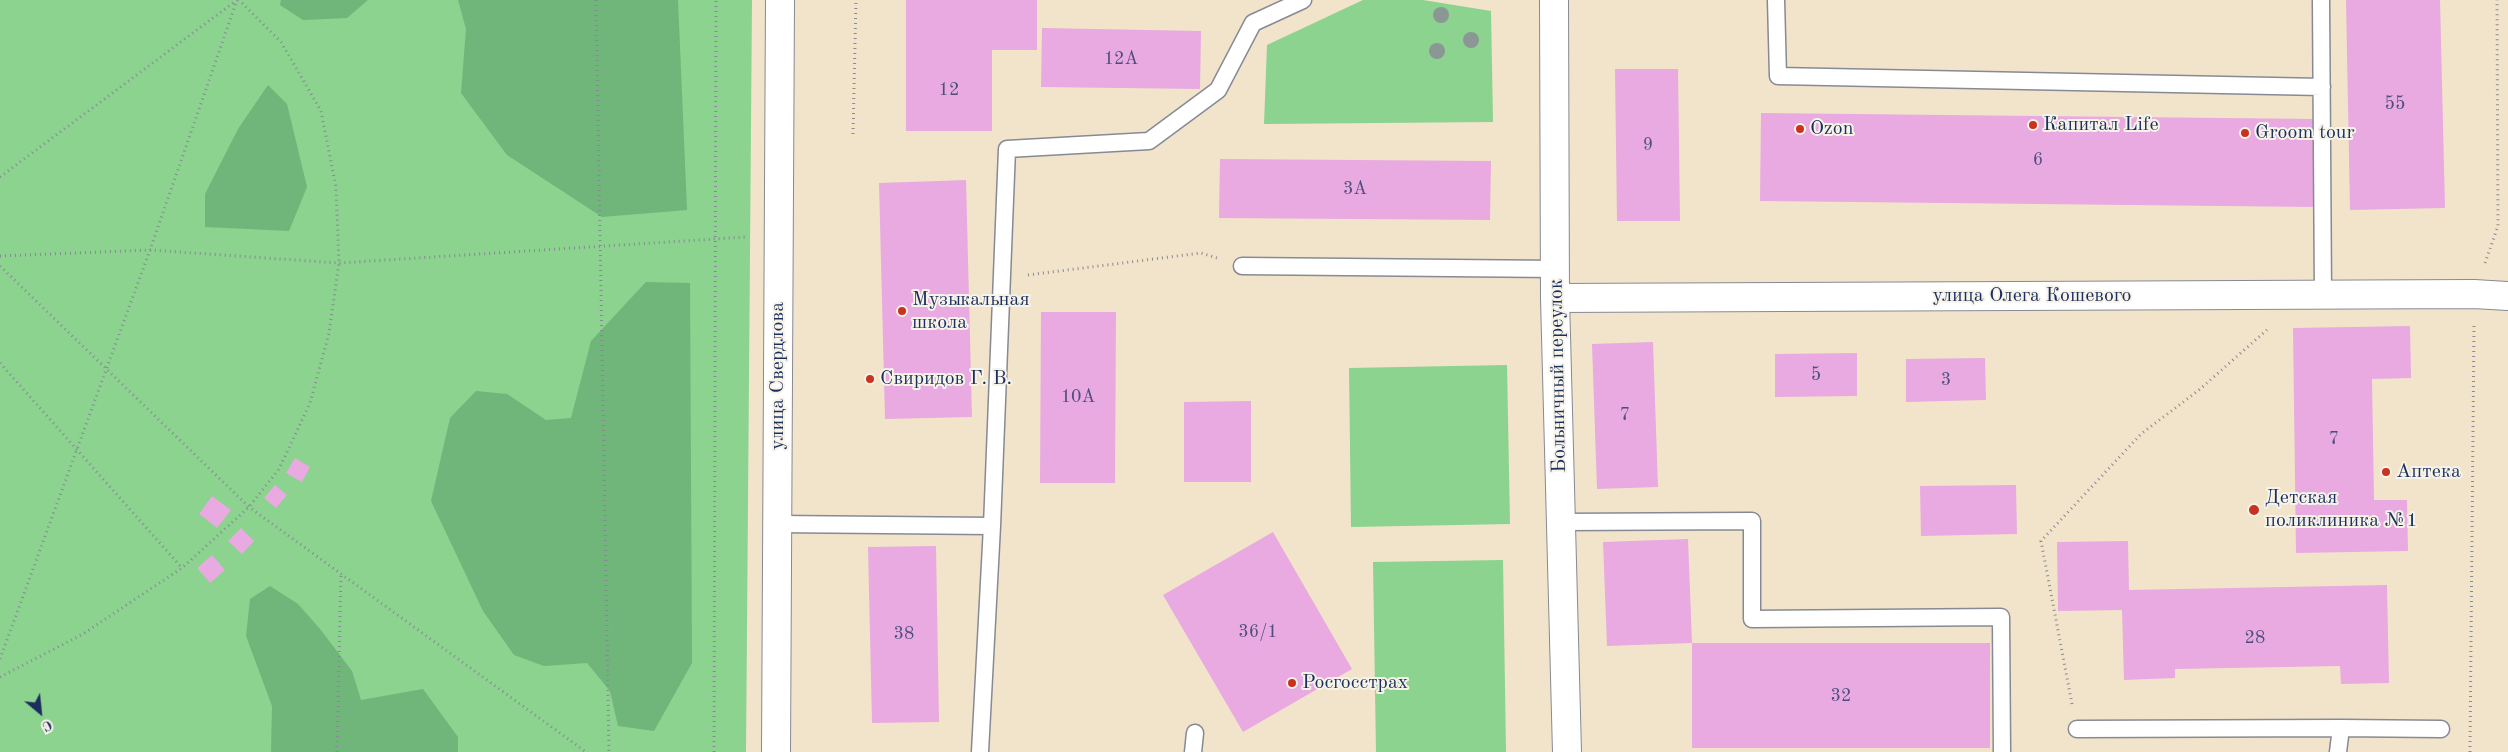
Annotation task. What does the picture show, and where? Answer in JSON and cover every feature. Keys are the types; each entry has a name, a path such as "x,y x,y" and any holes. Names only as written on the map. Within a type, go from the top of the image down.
{"street":[{"name":"улица Свердлова","path":"776,752 780,0"},
{"name":"Больничный переулок","path":"1554,0 1556,298 1567,752"},
{"name":"улица Олега Кошевого","path":"1556,298 2474,294 2508,296"}],"lane":[{"path":"980,752 992,526 1007,149 1149,141 1218,90 1253,23 1303,0"},
{"path":"1776,0 1778,76 2322,87"},
{"path":"2321,0 2323,295"},
{"path":"1242,266 1556,268"},
{"path":"1562,522 1752,520 1752,619 2001,616 2002,752"},
{"path":"777,524 992,526"},
{"path":"2338,752 2340,728"},
{"path":"2077,729 2441,729"},
{"path":"1193,752 1195,733"}],"path":[{"path":"0,178 238,0"},
{"path":"0,659 150,250 238,0"},
{"path":"0,677 82,634 182,568 249,507 279,469 310,404 329,334 339,263 336,187 321,111 281,42 238,0"},
{"path":"596,0 609,752"},
{"path":"714,752 716,0"},
{"path":"853,134 856,0"},
{"path":"2470,752 2474,294 2498,226 2497,0"},
{"path":"0,256 150,250 339,263 779,236"},
{"path":"1001,278 1201,254 1242,266"},
{"path":"0,266 107,367 249,507 586,752"},
{"path":"2077,729 2041,541 2141,434 2199,390 2272,327"},
{"path":"0,363 76,451 182,568"},
{"path":"337,752 341,574"}],"green space":[{"path":"0,0 752,0 746,752 0,752"},
{"path":"281,0 368,0 347,18 303,20 280,5"},
{"path":"458,0 678,0 687,210 602,217 507,155 461,93 466,29"},
{"path":"1363,0 1423,0 1491,11 1493,122 1264,124 1267,45"},
{"path":"268,85 287,104 307,187 289,231 205,227 205,194 238,129"},
{"path":"646,282 690,283 692,663 654,731 618,726 610,691 587,663 544,666 514,655 483,611 431,501 450,418 476,391 507,394 546,420 571,418 591,341"},
{"path":"1507,365 1510,524 1351,527 1349,368"},
{"path":"1503,560 1506,752 1376,752 1373,562"},
{"path":"270,586 298,604 320,629 352,671 361,700 423,689 458,737 458,752 271,752 272,706 246,636 250,599"}],"building":[{"path":"906,0 1037,0 1037,50 992,50 992,131 906,131"},
{"path":"2346,0 2440,0 2445,208 2350,210"},
{"path":"1042,28 1201,31 1200,89 1041,87"},
{"path":"1615,69 1678,69 1680,221 1617,221"},
{"path":"1761,113 2316,119 2315,207 1760,201"},
{"path":"1220,159 1491,161 1490,220 1219,218"},
{"path":"966,180 972,417 885,419 879,183"},
{"path":"1041,312 1116,312 1115,483 1040,483"},
{"path":"2410,326 2411,378 2372,379 2374,500 2407,500 2408,551 2296,553 2293,328"},
{"path":"1653,342 1658,487 1597,489 1592,344"},
{"path":"1857,353 1857,396 1775,397 1775,354"},
{"path":"1985,358 1986,400 1906,402 1906,359"},
{"path":"1251,401 1251,482 1184,482 1184,402"},
{"path":"295,458 310,467 302,482 286,473"},
{"path":"275,485 287,495 276,508 264,498"},
{"path":"2016,485 2017,534 1921,536 1920,486"},
{"path":"212,496 231,510 217,528 199,514"},
{"path":"241,528 254,541 242,554 228,541"},
{"path":"1273,532 1352,669 1243,732 1163,595"},
{"path":"1688,539 1692,643 1607,646 1603,542"},
{"path":"2128,541 2129,590 2387,585 2389,683 2341,684 2340,666 2175,669 2175,678 2124,680 2122,610 2058,611 2057,542"},
{"path":"936,546 939,722 872,723 868,547"},
{"path":"212,555 225,570 210,583 197,568"},
{"path":"1692,643 1990,643 1990,748 1692,748"}],"place":[{"name":"Капитал Life","path":"2033,125"},
{"name":"Ozon","path":"1800,129"},
{"name":"Groom tour","path":"2245,133"},
{"name":"Музыкальная школа","path":"902,311"},
{"name":"Свиридов Г. В.","path":"870,379"},
{"name":"Аптека","path":"2386,472"},
{"name":"Детская поликлиника №1","path":"2254,510"},
{"name":"Росгосстрах","path":"1292,683"}]}
